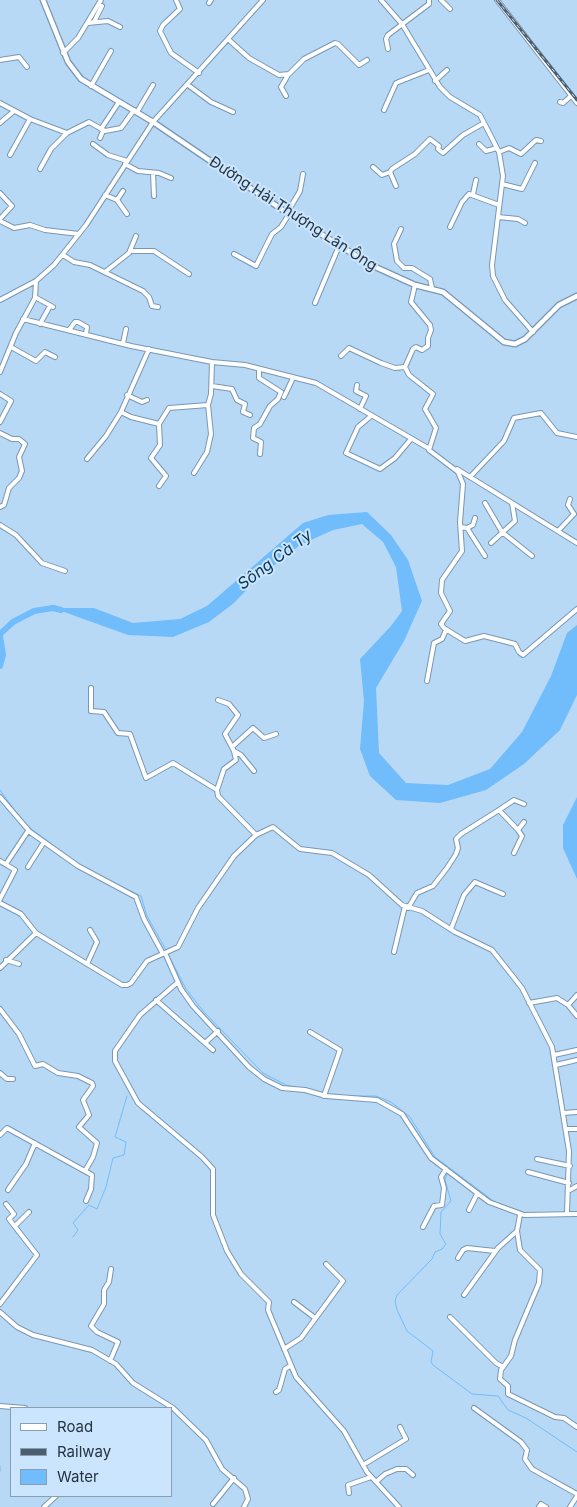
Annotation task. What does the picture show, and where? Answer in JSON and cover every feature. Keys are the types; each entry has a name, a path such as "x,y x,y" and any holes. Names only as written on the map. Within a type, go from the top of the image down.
{"street":[{"name":"Đường Hải Thượng Lãn Ông","path":"43,0 63,53 72,70 91,86 136,111 288,214 339,246 379,269 415,285 432,288 446,294 507,343 520,342 533,332 559,305 577,296"},
{"path":"63,53 88,23 101,0"},
{"path":"176,0 180,10 160,30 171,53 199,73"},
{"path":"0,300 36,281 63,255 153,122 229,40 262,0"},
{"path":"381,0 402,24 435,81 450,97 477,112 498,150 504,168 493,276 505,300 533,332"},
{"path":"441,0 450,9"},
{"path":"497,0 577,102"},
{"path":"388,49 386,38 430,1"},
{"path":"94,22 102,6"},
{"path":"88,23 108,20 120,27"},
{"path":"229,40 248,58 261,66 279,75 288,75"},
{"path":"286,96 281,87 288,75 304,59 335,44 358,65 367,60"},
{"path":"91,86 111,51"},
{"path":"0,60 19,57 27,67"},
{"path":"384,110 396,83 429,70"},
{"path":"435,81 448,70"},
{"path":"40,169 51,149 66,133 81,124 93,123 102,130 121,128 136,111 153,85"},
{"path":"188,85 211,102 233,112"},
{"path":"560,102 563,103 571,96"},
{"path":"100,138 102,130 119,102"},
{"path":"0,103 30,119 66,133"},
{"path":"0,122 14,111"},
{"path":"10,155 30,119"},
{"path":"373,167 382,175 390,172 430,139 439,146 438,149 443,153 463,135 484,123"},
{"path":"479,144 486,151 509,148 521,154 536,140 541,141"},
{"path":"93,144 108,155 126,162 138,171 171,178"},
{"path":"502,184 522,189 535,163"},
{"path":"390,172 396,186"},
{"path":"153,173 154,196"},
{"path":"234,254 256,266 272,234 281,227 300,191 303,174"},
{"path":"474,194 476,180"},
{"path":"117,200 123,191"},
{"path":"0,193 12,206 0,220 14,228 30,225 44,230 79,234"},
{"path":"450,227 464,197 474,194 499,205"},
{"path":"105,195 117,200 127,214"},
{"path":"498,217 518,219 526,223"},
{"path":"401,228 394,244 397,261 404,268 412,268 430,279 432,288"},
{"path":"104,272 130,251 136,236"},
{"path":"316,303 339,246"},
{"path":"130,251 154,251 189,274"},
{"path":"63,255 74,262 90,265 143,291 149,297 152,306 158,307"},
{"path":"0,372 23,319 35,297 36,281"},
{"path":"415,285 410,302 430,325 431,330 428,346 422,350 416,347 413,348 405,367 409,375 433,394 425,409 436,428 428,448"},
{"path":"35,297 51,307 40,324"},
{"path":"23,319 149,349 212,362 245,365 321,385 428,448 450,465 577,542"},
{"path":"69,330 75,322 78,322 87,327 86,334"},
{"path":"123,343 126,329"},
{"path":"10,347 36,362 45,352 55,357"},
{"path":"341,356 349,348 379,363 394,368 405,367"},
{"path":"87,459 106,436 121,412 149,349"},
{"path":"194,473 207,452 211,434 208,405 212,386 212,362"},
{"path":"259,370 259,378 281,392 278,399 270,406 260,424 254,428 253,438 261,442 260,454"},
{"path":"284,397 293,378"},
{"path":"357,385 356,391 366,396 360,409"},
{"path":"212,386 232,389 237,400 245,404 243,412 250,415"},
{"path":"0,394 10,399 11,402 0,422"},
{"path":"127,395 142,402 147,400"},
{"path":"159,486 166,476 151,458 160,445 159,424 169,408 208,405"},
{"path":"121,412 131,417 159,424"},
{"path":"470,477 504,442 514,418 541,413 557,433 577,438"},
{"path":"371,416 358,427 346,453 380,469 395,458 411,439"},
{"path":"0,433 12,439 19,439 25,444 19,457 22,471 19,478 10,488 4,504 0,507"},
{"path":"450,465 463,480 462,551 442,580 441,593 450,611 441,623 446,630 467,641 484,636 514,644 518,652 523,655 577,609"},
{"path":"558,531 575,514 568,504 570,500"},
{"path":"491,543 514,523 512,502"},
{"path":"485,504 502,532 532,556"},
{"path":"514,513 523,509"},
{"path":"461,528 468,528 474,524 475,518"},
{"path":"0,525 16,536 42,563 65,571"},
{"path":"468,528 485,556"},
{"path":"426,681 434,643 442,639 446,630"},
{"path":"92,688 91,711 104,712 118,734 130,734 146,778 173,762 218,790"},
{"path":"218,700 228,704 238,714 225,735 233,749 235,761 225,767 218,790 221,800 256,835"},
{"path":"233,749 252,728 264,738 276,734"},
{"path":"233,749 254,770"},
{"path":"0,797 28,831 78,866 136,897 144,919 194,1008 218,1031 248,1067 264,1079 282,1088 376,1099 398,1111 429,1156 494,1205 520,1214 538,1217 567,1211 577,1214"},
{"path":"394,952 407,907 417,893 433,886 447,868 458,848 456,842 458,836 514,800 524,804"},
{"path":"499,810 522,836 514,853"},
{"path":"518,830 524,822"},
{"path":"0,861 15,870 0,901 20,914 36,933 122,985 127,986 132,983 147,961 178,947 196,910 234,856 256,835 273,827 300,849 332,853 369,875 407,907 424,912 451,929 493,951 520,986 551,1042 566,1129 570,1166 567,1211"},
{"path":"6,864 28,831"},
{"path":"28,867 44,842"},
{"path":"451,929 464,895 474,882 503,894"},
{"path":"0,883 6,886"},
{"path":"87,964 97,942 90,930"},
{"path":"0,968 6,960 36,933"},
{"path":"6,960 19,964"},
{"path":"178,982 156,1000 135,1022 115,1051 113,1058 138,1103 202,1157 213,1169 213,1215 221,1237 241,1274 269,1302 268,1310 298,1382 344,1432 363,1465 399,1507"},
{"path":"568,1005 577,995"},
{"path":"529,1003 558,998 568,1005 577,1016"},
{"path":"156,1000 213,1050"},
{"path":"0,1009 19,1034 35,1066 43,1064 58,1073 78,1076 92,1083 93,1086 83,1100 89,1115 79,1127 97,1143 93,1157 85,1171"},
{"path":"205,1043 218,1031"},
{"path":"310,1032 340,1050 325,1094"},
{"path":"554,1055 577,1050"},
{"path":"556,1065 577,1060"},
{"path":"0,1074 7,1079 13,1080"},
{"path":"563,1112 577,1112"},
{"path":"0,1135 7,1128 92,1176 93,1180 86,1201"},
{"path":"566,1129 577,1129"},
{"path":"8,1190 26,1164 35,1143"},
{"path":"537,1159 570,1166"},
{"path":"423,1227 434,1206 442,1205 444,1188 441,1178 446,1169"},
{"path":"528,1172 569,1183"},
{"path":"568,1191 577,1186"},
{"path":"469,1210 477,1194"},
{"path":"0,1304 37,1255 9,1219 14,1214 6,1204"},
{"path":"15,1226 29,1212"},
{"path":"520,1214 517,1231 520,1250 540,1270 539,1283 515,1340 511,1356 503,1367 500,1380 508,1386 506,1392 508,1394 555,1417 564,1418 577,1427"},
{"path":"464,1295 495,1251 517,1231"},
{"path":"458,1258 463,1250 467,1248 495,1251"},
{"path":"284,1349 297,1342 343,1281 326,1264"},
{"path":"110,1361 118,1342 97,1332 91,1326 104,1304 104,1288 109,1282 111,1269"},
{"path":"294,1302 315,1318"},
{"path":"0,1312 17,1327 33,1336 87,1348 120,1367 133,1383 170,1407"},
{"path":"450,1317 496,1363 503,1367"},
{"path":"276,1392 280,1390 285,1369 290,1366"},
{"path":"0,1406 12,1407"},
{"path":"172,1408 206,1440 215,1453 221,1467 247,1493 248,1501 244,1507"},
{"path":"474,1408 521,1442 527,1450 526,1461 533,1470 577,1495 570,1507"},
{"path":"363,1465 406,1439 400,1427"},
{"path":"376,1482 385,1474 397,1469 406,1469 414,1475"},
{"path":"348,1493 348,1485 372,1477"},
{"path":"213,1504 234,1478"},
{"path":"44,1507 55,1497"},
{"path":"539,1507 541,1504 546,1507"}],"water":[{"name":"Sông Cà Ty","path":"367,512 391,535 408,560 422,601 404,641 376,688 379,753 406,783 448,785 490,769 522,732 551,676 567,633 577,625 577,695 560,730 524,764 486,790 440,803 396,800 370,776 360,749 364,701 360,659 391,626 402,611 396,567 383,542 362,524 333,530 300,545 258,578 234,603 209,622 173,637 128,635 53,608 94,608 133,623 180,619 207,606 303,523 328,515"},
{"path":"577,797 577,879 563,848 563,825"}],"waterway":[{"name":"Sông Cà Ty","path":"0,634 13,622 34,611 53,608 61,610"},
{"name":"Sông Cà Ty","path":"0,636 3,655 0,666"},
{"path":"0,790 20,818"},
{"path":"26,825 83,867"},
{"path":"98,875 141,896 147,916 166,950"},
{"path":"168,954 186,989 204,1012 263,1073 286,1085 314,1091"},
{"path":"73,1237 78,1230 73,1223 89,1205 97,1209 106,1187 113,1158 124,1155 126,1142 115,1137 127,1096"},
{"path":"352,1096 376,1096 391,1102 410,1117 435,1157 495,1202"},
{"path":"447,1174 445,1180 451,1201 441,1212 440,1234 446,1244 442,1249 435,1252 432,1259 397,1295 395,1301 397,1310 407,1331 433,1351 431,1362 433,1365 472,1394 498,1396 508,1410 526,1418 577,1452"},
{"path":"501,1204 525,1213"},
{"path":"0,1466 0,1471"}],"railway":[{"path":"497,0 577,100"}]}
